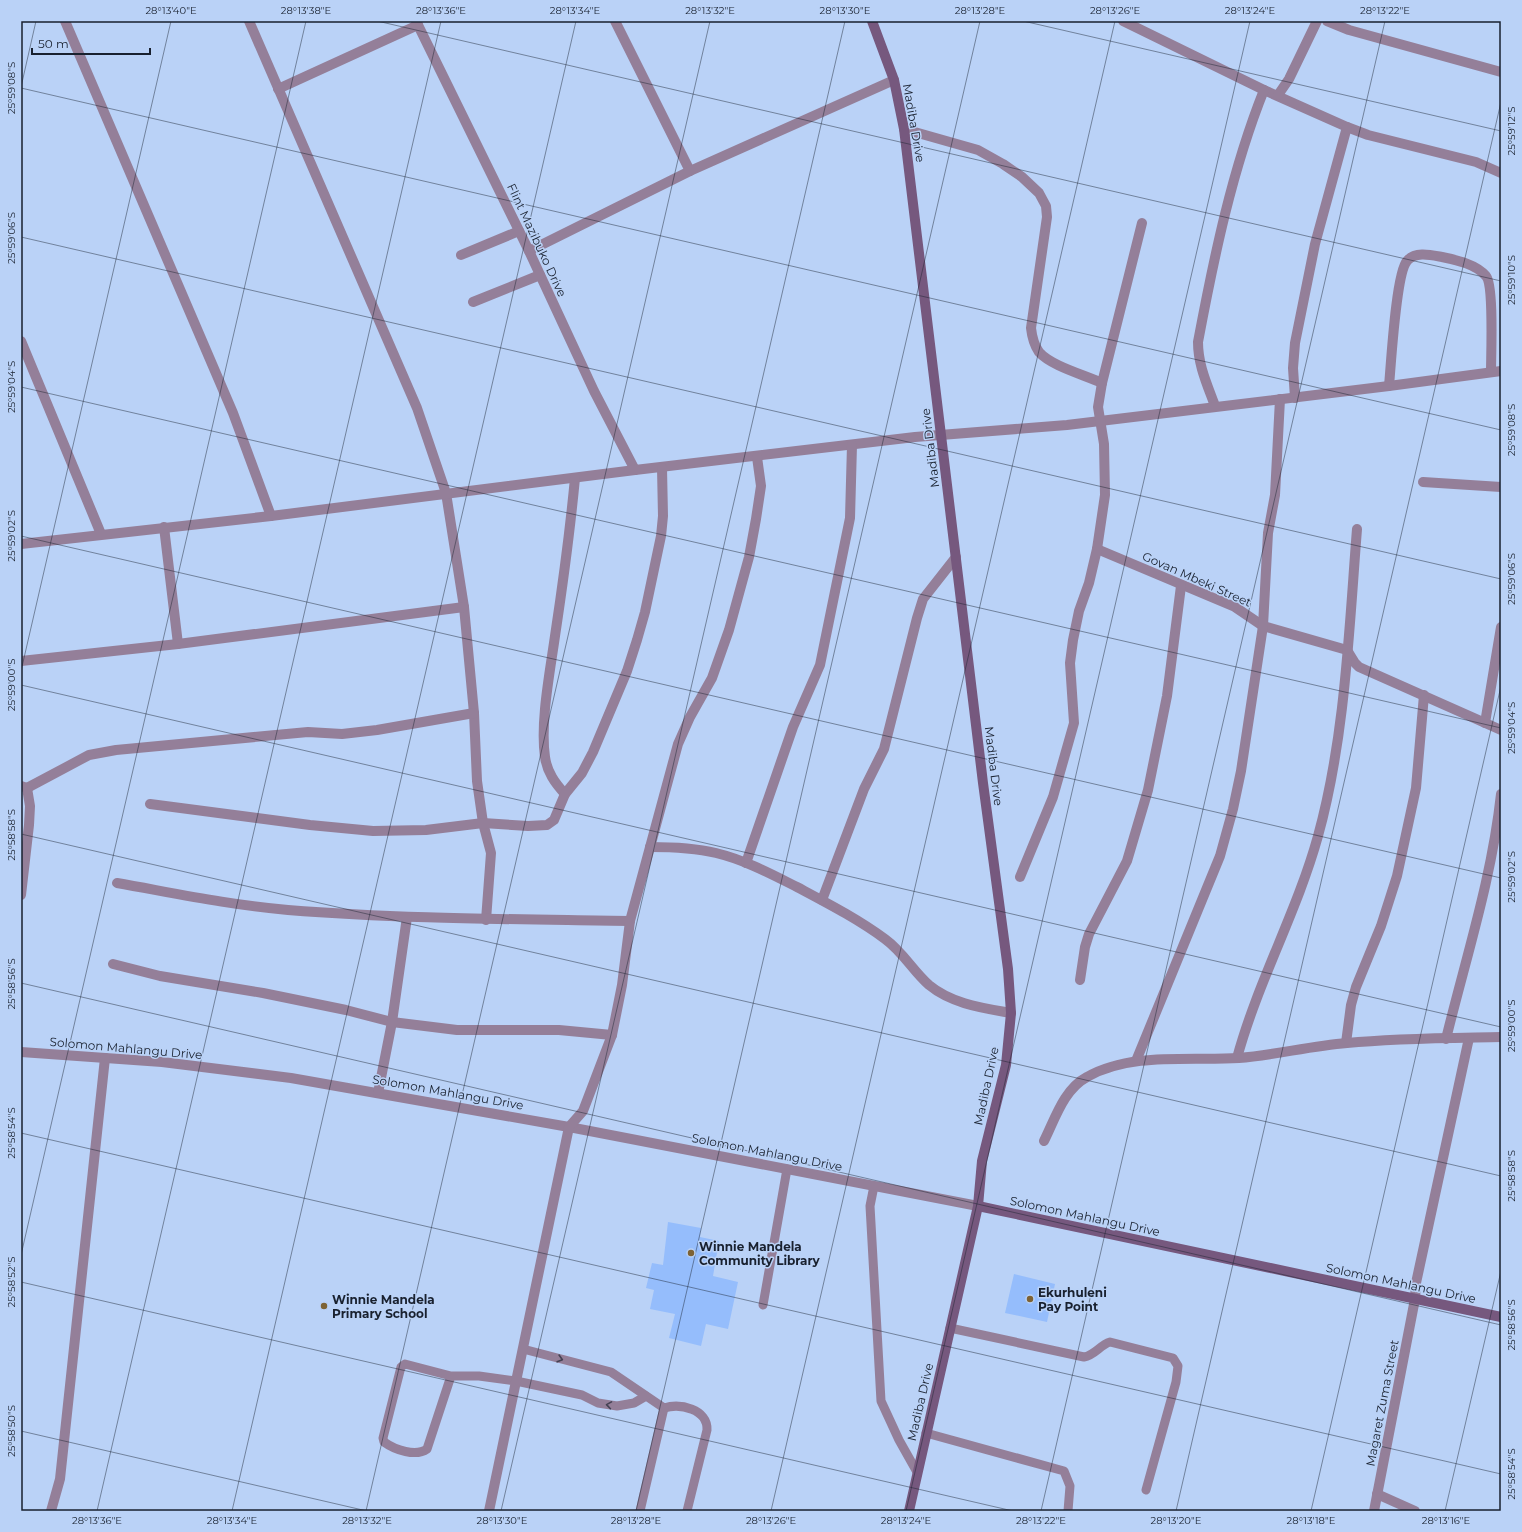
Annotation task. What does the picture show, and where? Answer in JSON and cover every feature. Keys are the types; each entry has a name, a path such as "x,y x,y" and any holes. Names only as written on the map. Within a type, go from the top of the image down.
{"street":[{"path":"65,21 234,413 271,516"},
{"path":"249,21 417,408 446,493 464,608 474,713 477,781 491,853 486,920"},
{"path":"615,21 690,171"},
{"name":"Madiba Drive","path":"872,21 894,80 904,129 982,775 1008,969 1011,1013 1006,1065 982,1161 978,1206 909,1511"},
{"path":"1123,21 1264,90 1347,127 1368,135 1476,162 1501,173"},
{"path":"1278,95 1289,79 1317,21"},
{"path":"1327,21 1349,30 1501,72"},
{"path":"278,89 417,23"},
{"name":"Flint Mazibuko Drive","path":"417,23 529,251 594,391 635,470"},
{"path":"529,251 690,171 894,80"},
{"path":"1215,406 1198,357 1198,342 1238,162 1264,90"},
{"path":"1295,398 1292,368 1294,343 1315,244 1347,127"},
{"path":"904,129 978,150 1022,177 1039,193 1046,206 1047,218 1030,328 1033,340 1040,352 1051,361 1102,383"},
{"path":"1020,877 1053,797 1074,723 1070,662 1079,611 1097,549 1105,495 1104,444 1098,407 1102,383 1142,223"},
{"path":"461,255 519,231"},
{"path":"21,544 271,516 446,493 941,434 1067,425 1215,406 1295,398 1389,386 1496,371 1490,286 1487,276 1477,268 1452,259 1417,255 1407,260 1402,271 1397,296 1389,386"},
{"path":"473,302 540,275"},
{"path":"21,341 102,534"},
{"path":"1136,1061 1220,856 1241,771 1263,626 1268,533 1275,495 1280,399"},
{"path":"746,863 793,727 820,665 850,518 852,445"},
{"path":"489,1511 569,1127 586,1105 612,1035 622,985 630,921 678,744 690,716 712,678 731,622 749,557 756,519 760,486 757,457"},
{"path":"150,804 310,825 373,831 426,830 484,823 528,826 547,825 554,820 565,794 582,773 593,752 627,671 639,633 661,536 663,516 662,468"},
{"path":"565,794 549,774 545,759 544,744 548,686 567,559 575,478"},
{"path":"1423,482 1501,487"},
{"path":"164,527 178,644"},
{"path":"1237,1058 1255,1000 1281,941 1318,836 1335,764 1347,650 1357,529"},
{"name":"Govan Mbeki Street","path":"1097,549 1181,586 1235,607 1263,626 1347,650"},
{"path":"822,900 864,789 884,749 923,599 956,557"},
{"path":"1080,980 1085,947 1089,934 1127,861 1148,790 1167,696 1181,586"},
{"path":"21,661 178,644 464,608"},
{"path":"1485,723 1501,627"},
{"path":"1347,650 1355,663 1360,667 1501,730"},
{"path":"1346,1043 1351,1005 1356,987 1381,926 1397,876 1416,788 1424,695"},
{"path":"21,896 30,806 24,787 89,755 116,750 308,732 342,734 363,732 474,713"},
{"path":"1446,1039 1486,886 1494,848 1501,794"},
{"path":"650,847 671,847 716,853 746,863 822,900 872,929 897,948 929,984 944,996 963,1003 1011,1013"},
{"path":"117,883 204,899 286,910 486,920 630,921"},
{"path":"378,1092 392,1022 407,917"},
{"path":"113,964 160,976 263,993 339,1008 392,1022 457,1030 559,1030 612,1035"},
{"path":"1044,1141 1071,1089 1086,1077 1099,1071 1136,1061 1237,1058 1278,1054 1346,1043 1501,1037"},
{"name":"Magaret Zuma Street","path":"1374,1511 1415,1300 1416,1283 1469,1038"},
{"name":"Solomon Mahlangu Drive","path":"21,1052 162,1062 291,1078 378,1092 569,1127 978,1206 1501,1318"},
{"path":"51,1511 60,1479 105,1058"},
{"path":"1378,1494 1415,1511"}],"lane":[{"path":"763,1305 787,1169"},
{"path":"874,1186 870,1206 881,1401 899,1440 917,1472"},
{"path":"950,1328 1084,1357 1090,1356 1104,1344 1110,1342 1173,1358 1178,1366 1176,1382 1146,1490"},
{"path":"523,1349 611,1372 630,1383 664,1408"},
{"path":"451,1376 427,1449 422,1453 416,1454 391,1447 384,1442 383,1438 401,1367 405,1364 414,1365 451,1376 479,1376 516,1381 582,1395 598,1403 617,1406 634,1403 646,1396"},
{"path":"664,1408 674,1405 688,1408 699,1412 707,1423 687,1511"},
{"path":"640,1511 664,1408"},
{"path":"926,1433 1064,1471 1070,1486 1068,1511"}],"building":[{"path":"668,1222 701,1228 700,1237 719,1241 713,1276 738,1282 728,1329 706,1324 701,1346 669,1338 675,1314 650,1309 654,1290 646,1288 652,1263 663,1265"},
{"name":"Ekurhuleni Pay Point","path":"1014,1274 1055,1284 1047,1322 1005,1313"}],"place":[{"name":"Winnie Mandela Community Library","path":"691,1253"},
{"name":"Ekurhuleni Pay Point","path":"1030,1299"},
{"name":"Winnie Mandela Primary School","path":"324,1306"}]}
